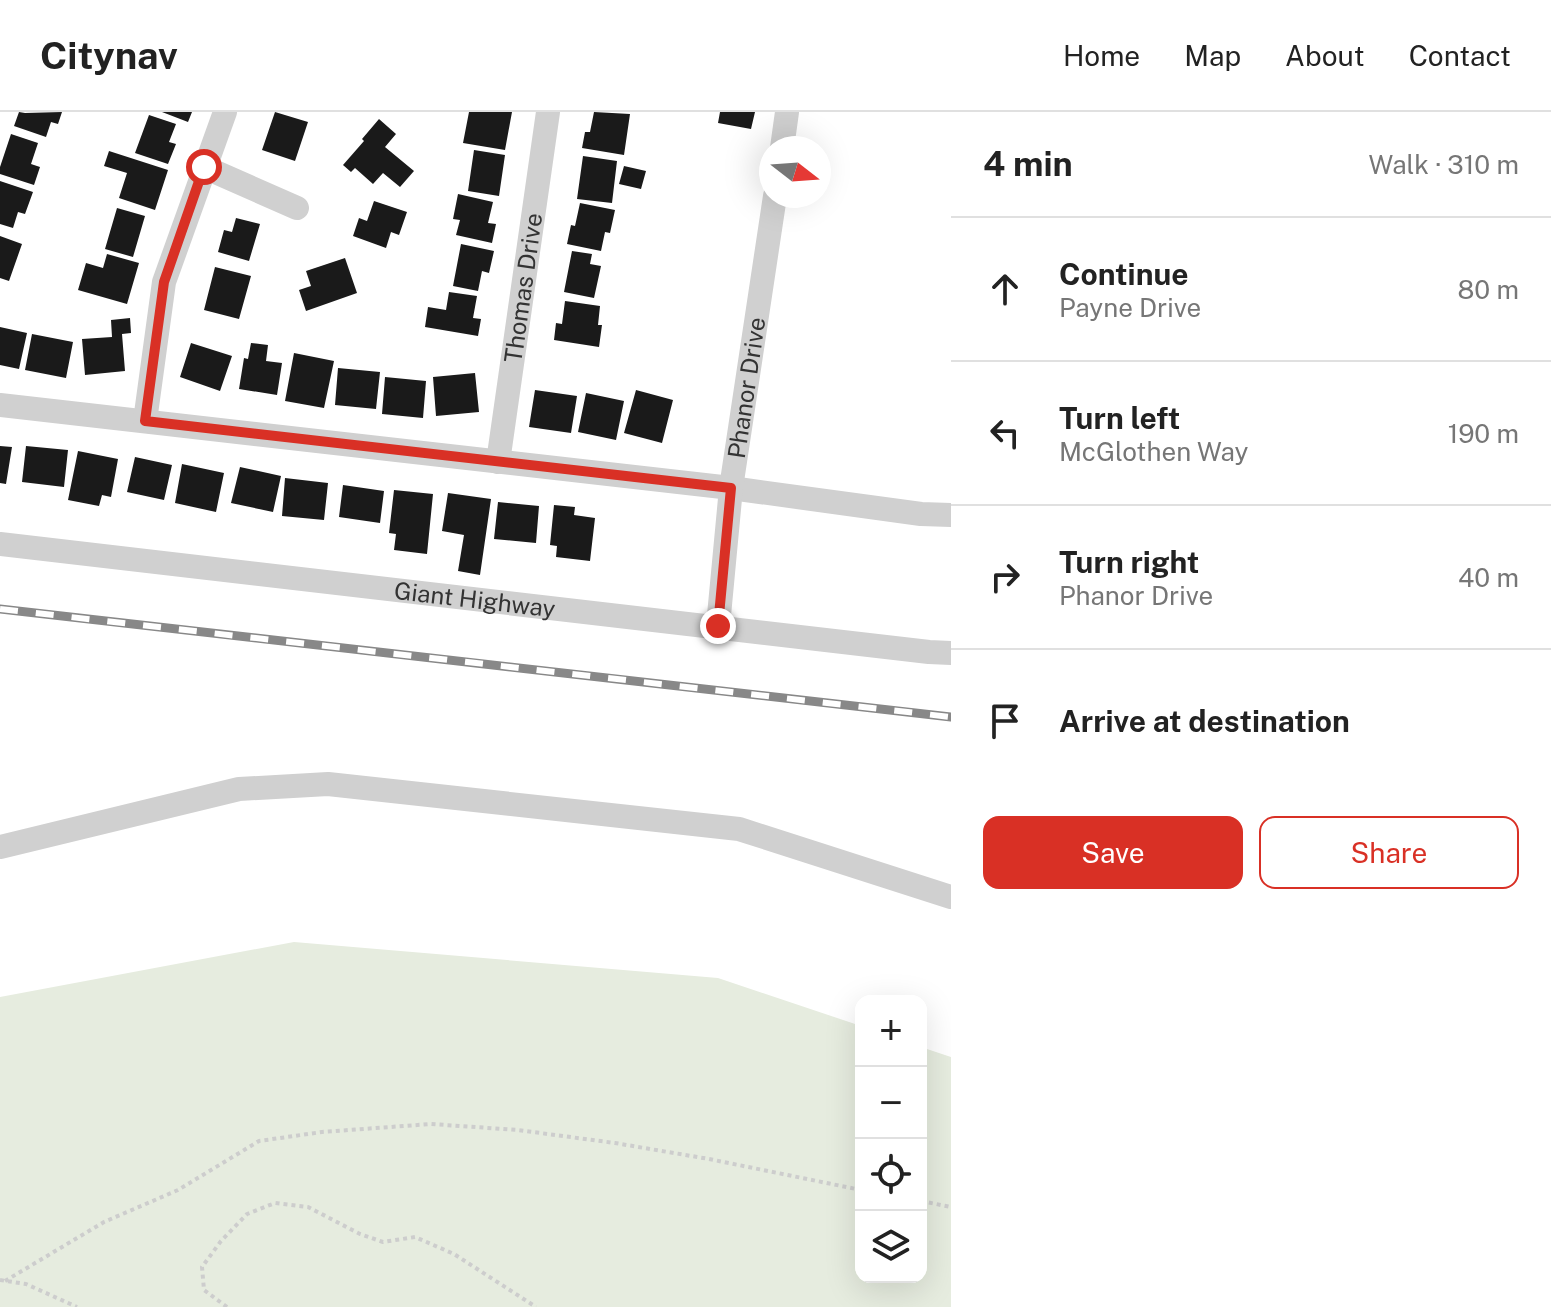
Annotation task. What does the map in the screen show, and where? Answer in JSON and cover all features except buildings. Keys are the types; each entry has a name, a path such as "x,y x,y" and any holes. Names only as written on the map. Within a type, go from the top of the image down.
{"street":[{"path":"145,421 164,282 225,112"},
{"name":"Thomas Drive","path":"498,462 548,112"},
{"path":"784,136 787,112"},
{"path":"204,167 297,208"},
{"name":"Phanor Drive","path":"718,626 731,488 773,208"},
{"path":"0,405 731,488 921,514 951,515"},
{"name":"Giant Highway","path":"0,544 951,653"},
{"path":"0,847 239,789 328,784 739,829 951,897"}],"path":[{"path":"2,1280 104,1222 178,1190 259,1141 322,1132 431,1124 518,1130 709,1159 855,1189"},
{"path":"927,1202 951,1207"},
{"path":"227,1307 204,1290 202,1267 247,1214 275,1203 308,1207 360,1234 383,1242 415,1237 454,1254 536,1307"},
{"path":"2,1280 26,1284 77,1307"}],"shaded area":[{"path":"294,942 718,978 855,1024 855,1283 927,1283 927,1049 951,1057 951,1307 0,1307 0,997"}],"railway":[{"path":"0,609 951,717"}],"route":[{"path":"204,167 164,282 145,421 731,488 718,626"}]}
